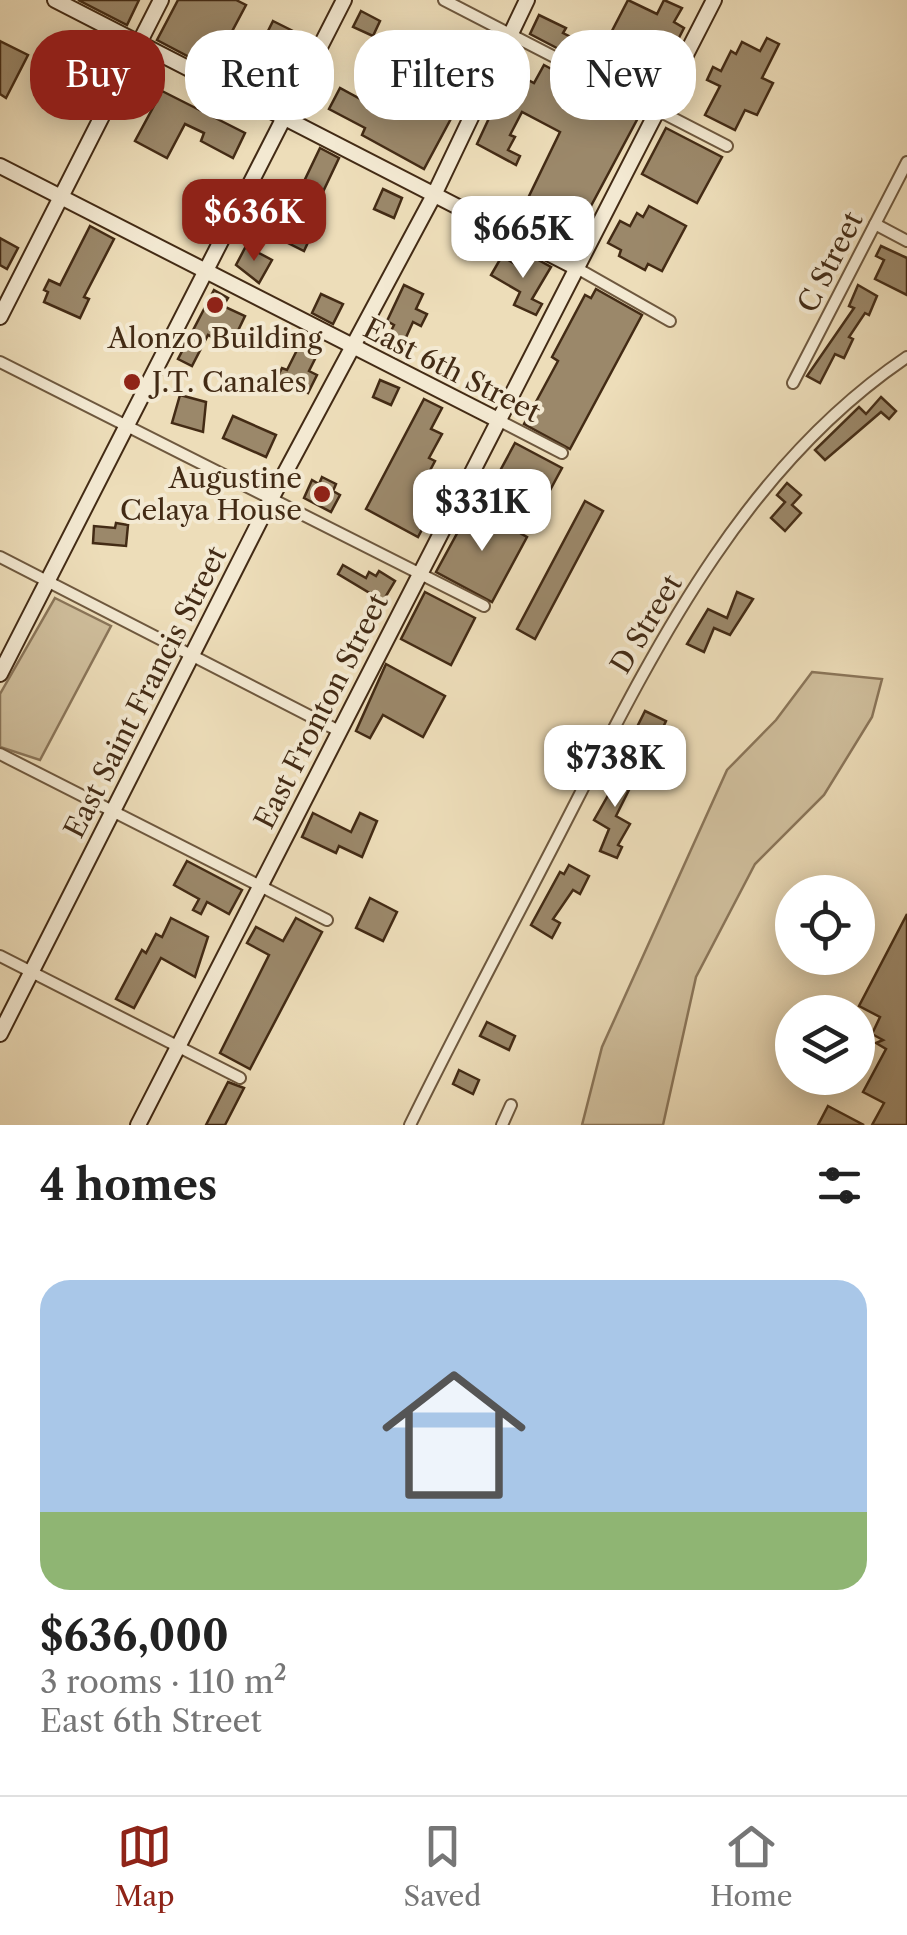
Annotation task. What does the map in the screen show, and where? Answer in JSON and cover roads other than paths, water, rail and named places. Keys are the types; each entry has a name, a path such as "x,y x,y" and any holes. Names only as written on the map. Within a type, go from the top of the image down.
{"main road":[{"path":"55,0 114,30"},
{"path":"146,30 161,0"},
{"path":"329,30 344,0"},
{"name":"East Saint Francis Street","path":"512,30 528,0"},
{"name":"East Fronton Street","path":"696,35 714,0"},
{"path":"0,316 98,120"},
{"path":"0,674 282,120"},
{"path":"290,120 576,267"},
{"name":"East Saint Francis Street","path":"0,1034 271,499 434,194 469,120"},
{"name":"East Fronton Street","path":"138,1125 652,120"},
{"name":"East 6th Street","path":"0,166 498,420"}],"street":[{"path":"444,0 500,30"},
{"path":"672,120 726,146"},
{"name":"C Street","path":"792,383 907,162"},
{"path":"875,224 907,241"},
{"path":"576,267 670,321"},
{"name":"D Street","path":"410,1125 648,660 698,580 766,487 807,441 870,382 907,357"},
{"path":"0,362 484,606"},
{"name":"East 6th Street","path":"498,420 562,453"},
{"path":"0,557 339,731"},
{"path":"0,754 114,808 327,920"},
{"path":"0,956 240,1078"},
{"path":"502,1125 510,1105"}],"place":[{"name":"Alonzo Building","path":"215,305"},
{"name":"J.T. Canales","path":"132,382"},
{"name":"Augustine Celaya House","path":"322,494"}]}
